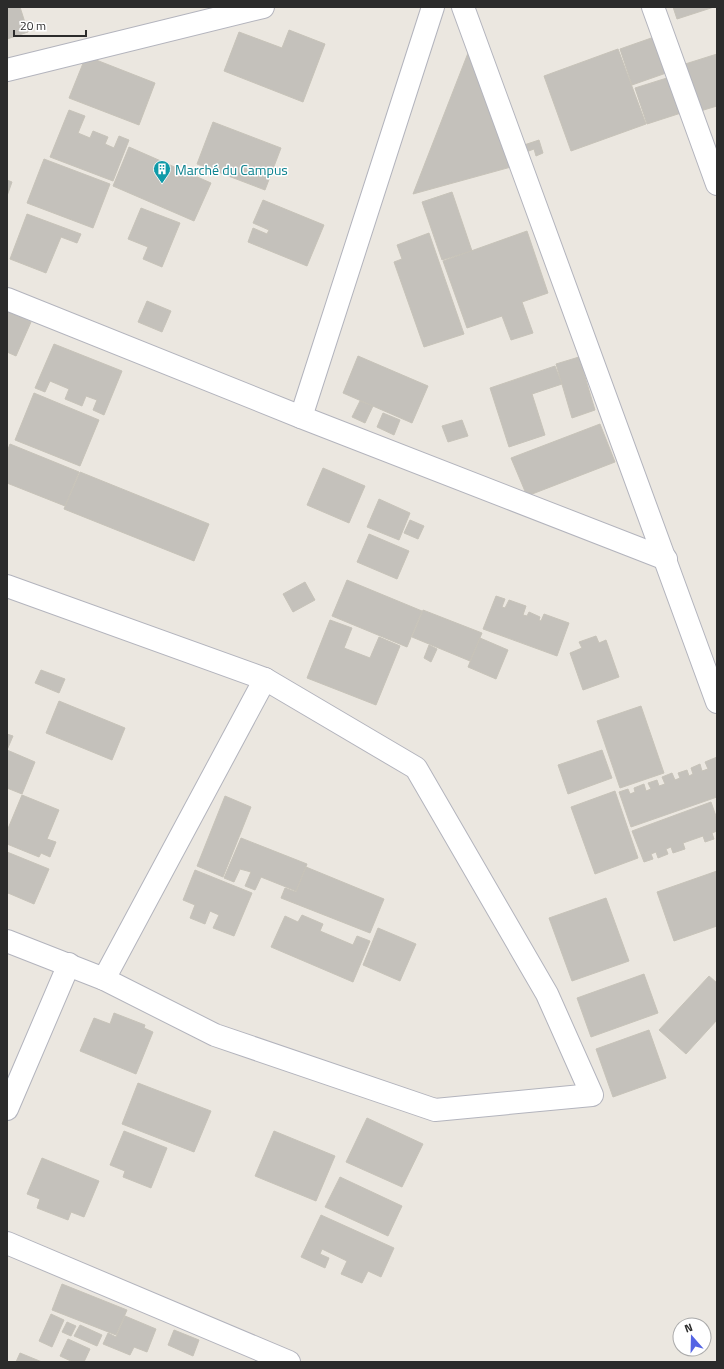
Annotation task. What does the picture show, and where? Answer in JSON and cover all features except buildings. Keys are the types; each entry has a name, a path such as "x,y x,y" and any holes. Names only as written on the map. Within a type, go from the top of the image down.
{"street":[{"path":"7,70 263,7"},
{"path":"301,417 433,7"},
{"path":"464,7 717,702"},
{"path":"653,7 717,184"},
{"path":"7,299 301,417 666,559"},
{"path":"7,586 265,679 416,768 547,994 592,1095 435,1110 215,1035 104,979 70,964 7,941"},
{"path":"104,979 265,679"},
{"path":"7,1109 70,964"},
{"path":"7,1244 289,1362"}],"place":[{"name":"Marché du Campus","path":"162,184"}]}
